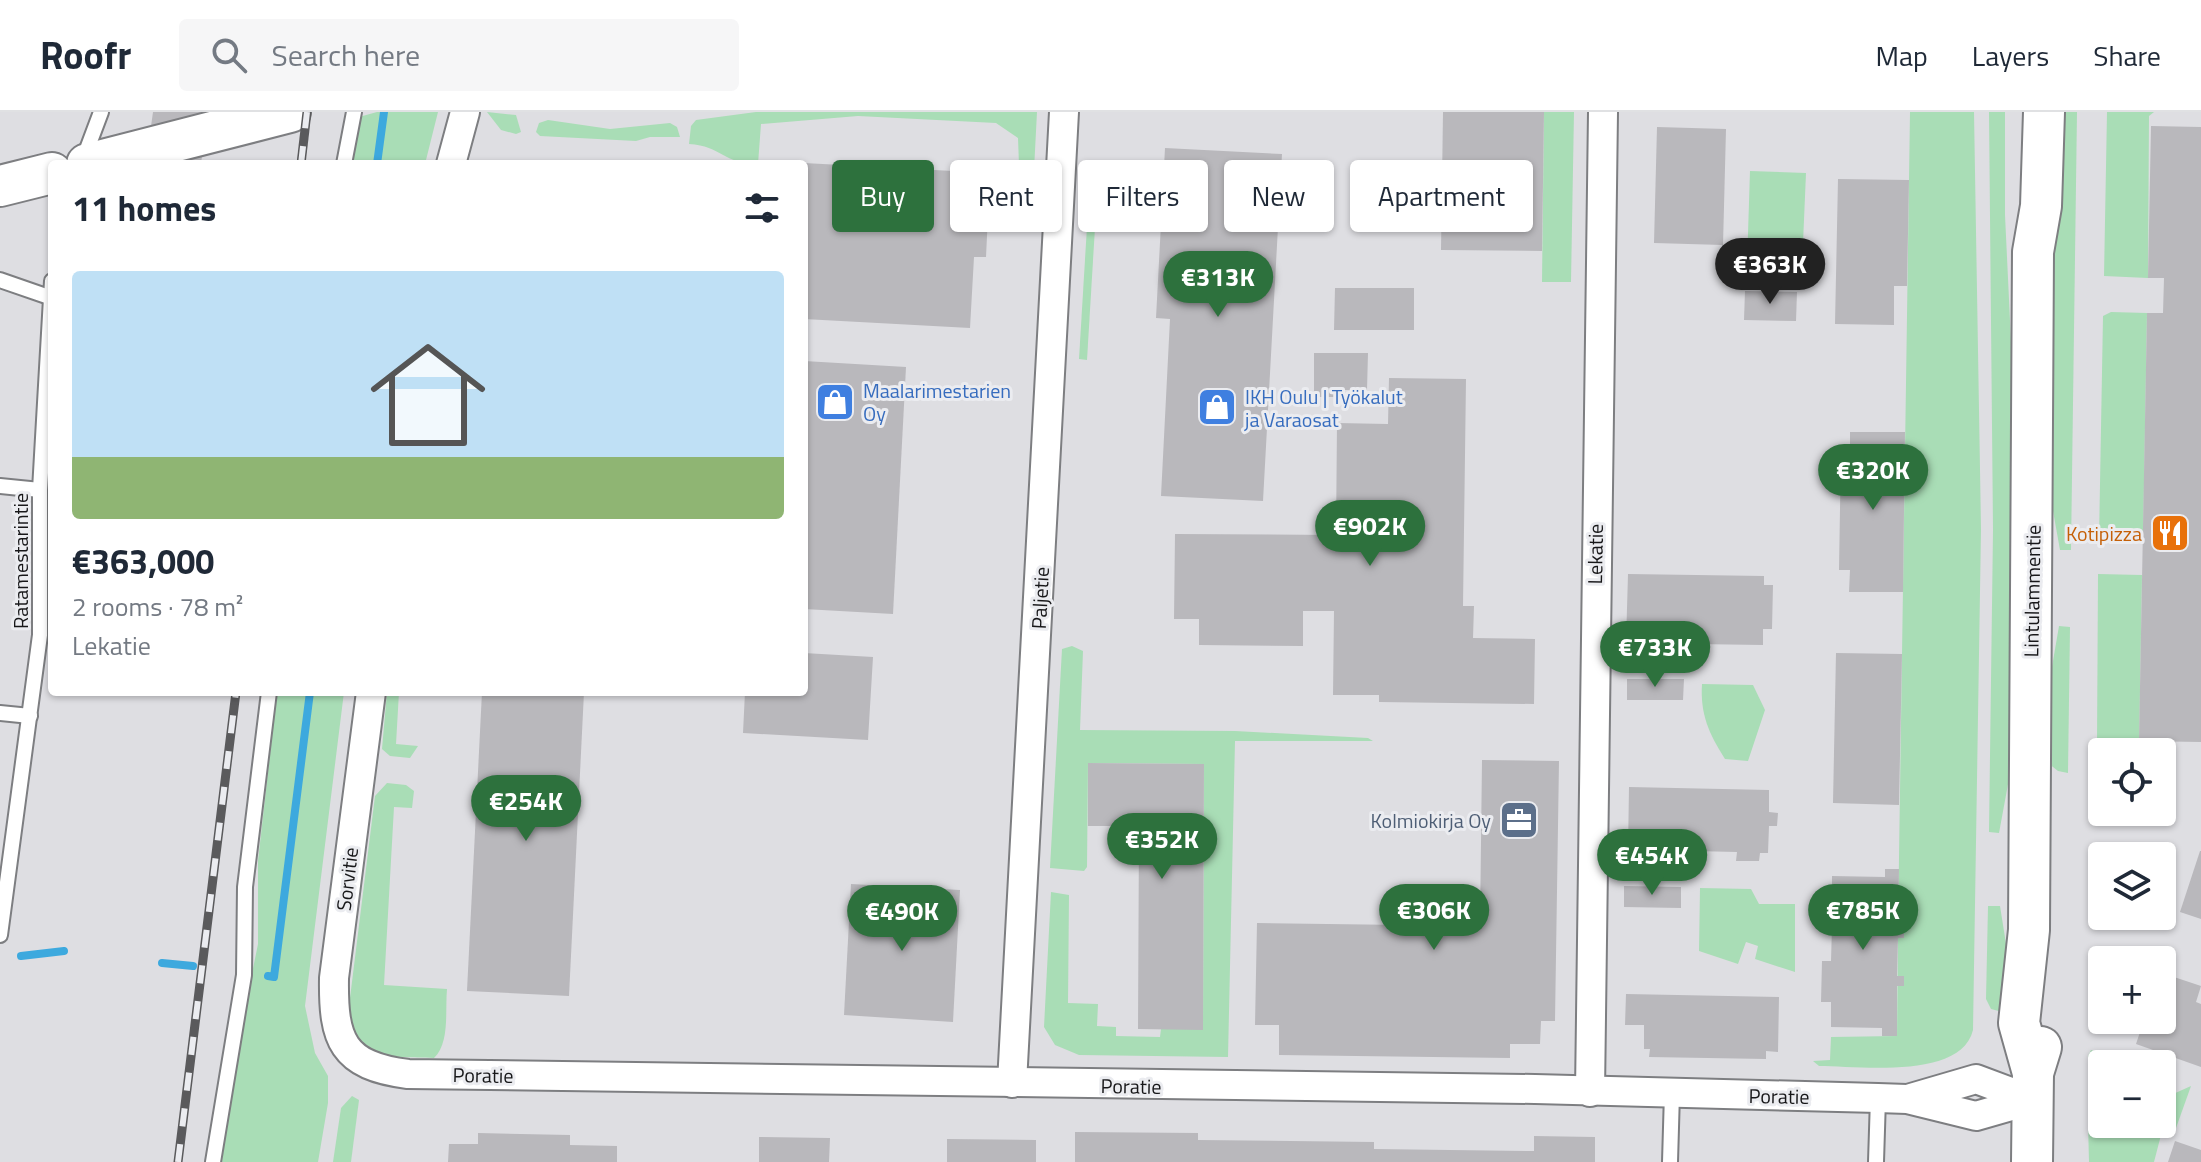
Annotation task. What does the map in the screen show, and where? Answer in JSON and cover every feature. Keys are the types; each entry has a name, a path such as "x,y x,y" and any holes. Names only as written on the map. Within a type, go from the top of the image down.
{"street":[{"path":"100,160 290,112"},
{"path":"452,160 465,112"},
{"name":"Paljetie","path":"1012,1083 1064,112"},
{"name":"Lekatie","path":"1590,1092 1603,112"},
{"name":"Lintulammentie","path":"2019,112 2020,210 2033,252"},
{"name":"Lintulammentie","path":"2032,1162 2033,1087 2047,1023 2029,930 2033,252 2041,206 2044,112"},
{"path":"0,186 48,174"},
{"name":"Sorvitie","path":"357,1060 341,1037 333,1018 334,978 370,696"},
{"name":"Poratie","path":"357,1060 376,1070 408,1074 1907,1099 1976,1079 2033,1087"}],"lane":[{"path":"85,160 101,112"},
{"path":"345,160 354,112"},
{"path":"0,280 48,297"},
{"name":"Ratamestarintie","path":"0,935 40,635 40,490 48,318"},
{"path":"0,486 40,490"},
{"path":"213,1162 244,975 245,887 269,696"},
{"path":"0,713 30,716"},
{"path":"1670,1162 1672,1093"},
{"path":"1876,1162 1878,1098"}],"green space":[{"path":"377,112 438,112 426,160 351,160 359,117"},
{"path":"487,112 516,115 521,132 516,134 501,130"},
{"path":"756,112 1037,112 1035,160 1019,160 1018,138 996,123 858,116 761,124 758,160 735,160 709,148 689,144 691,126 696,120"},
{"path":"1544,112 1574,112 1571,282 1542,282"},
{"path":"1910,112 1974,112 1981,529 1973,1030 1965,1046 1949,1057 1929,1063 1882,1068 1819,1066 1813,1061 1830,1060 1831,1037 1897,1036 1898,938 1904,928 1898,927"},
{"path":"1989,112 2005,112 2005,215 2013,384 2011,768 1999,833 1989,832 1993,530"},
{"path":"2056,112 2077,112 2071,550 2060,550 2048,483"},
{"path":"2107,112 2154,112 2149,116 2148,278 2104,276"},
{"path":"548,120 610,129 670,123 677,127 680,137 650,137 636,141 540,136 536,132 539,123"},
{"path":"1750,171 1806,173 1802,267 1747,265"},
{"path":"1087,232 1095,232 1087,360 1079,359"},
{"path":"2111,312 2147,313 2143,541 2099,540 2103,316"},
{"path":"2098,574 2142,575 2139,738 2097,738"},
{"path":"2059,626 2070,627 2068,773 2058,771 2048,763 2047,696"},
{"path":"1072,646 1083,651 1080,730 1235,731 1368,738 1373,741 1235,741 1228,1057 1079,1055 1055,1045 1044,1027 1051,892 1069,895 1068,1003 1098,1004 1097,1026 1116,1027 1116,1036 1160,1037 1161,1029 1203,1029 1204,764 1088,763 1087,867 1084,871 1050,868 1062,649"},
{"path":"1702,684 1753,685 1765,710 1748,761 1725,759 1719,750 1704,714"},
{"path":"277,696 344,696 305,1006 315,1053 328,1076 328,1103 318,1162 222,1162 233,1067 258,944 258,861"},
{"path":"387,696 399,696 396,744 418,746 410,758 390,756 382,749"},
{"path":"387,783 406,785 414,791 412,808 394,807 384,985 447,989 445,1035 434,1058 376,1053 359,1038 349,1006 375,796"},
{"path":"1700,888 1751,889 1759,904 1795,904 1795,972 1755,959 1758,946 1746,942 1738,964 1699,951"},
{"path":"1988,906 2000,906 2010,969 2010,1014 1991,1009 1986,999"},
{"path":"2191,1086 2176,1128 2176,1093"},
{"path":"352,1096 359,1100 351,1162 333,1162 341,1108"},
{"path":"2088,1138 2160,1138 2154,1162 2089,1162"}],"building":[{"path":"153,112 209,112 201,160 147,155"},
{"path":"1443,112 1544,112 1542,251 1441,250 1441,232 1533,232 1533,160 1442,160"},
{"path":"2151,126 2201,127 2201,742 2139,738 2147,313 2163,313 2164,278 2148,278"},
{"path":"1657,127 1726,129 1723,245 1654,243"},
{"name":"IKH Oulu | Työkalut ja Varaosat","path":"1165,148 1282,154 1282,160 1224,160 1224,232 1278,232 1263,501 1161,496 1170,319 1156,318 1161,232 1208,232 1208,160 1164,160"},
{"path":"808,163 832,165 832,232 934,232 934,170 950,171 950,232 987,232 986,257 974,257 970,328 808,319"},
{"path":"1838,179 1909,180 1907,286 1894,286 1894,325 1835,324"},
{"path":"1335,288 1414,288 1414,330 1334,330"},
{"path":"1745,291 1797,292 1796,321 1744,320"},
{"path":"1314,353 1368,353 1367,390 1337,390 1337,397 1314,397"},
{"path":"808,361 906,367 893,614 808,609"},
{"path":"1389,378 1466,379 1463,606 1474,606 1473,638 1535,639 1534,704 1379,702 1379,695 1333,695 1334,611 1303,611 1303,646 1199,645 1199,619 1174,619 1175,534 1336,535 1337,423 1388,424"},
{"path":"1850,432 1905,432 1903,592 1849,592 1850,570 1839,570 1841,448 1850,448"},
{"path":"1628,574 1764,576 1764,585 1773,585 1772,629 1763,629 1763,645 1626,643"},
{"path":"808,653 873,657 868,740 743,733 745,696 808,696"},
{"path":"1836,653 1902,654 1899,805 1833,803"},
{"path":"1627,679 1684,679 1683,700 1627,700"},
{"path":"482,696 584,696 569,996 467,991"},
{"path":"1482,760 1559,761 1555,1021 1541,1021 1540,1044 1510,1044 1510,1058 1279,1055 1279,1025 1255,1025 1257,923 1480,926"},
{"path":"1088,763 1204,764 1203,1030 1138,1029 1139,826 1088,826"},
{"path":"1629,787 1769,790 1769,812 1778,813 1777,826 1769,826 1768,853 1760,853 1759,861 1736,861 1737,852 1694,851 1694,861 1659,860 1659,850 1628,850"},
{"path":"2201,851 2201,919 2180,912"},
{"path":"1885,869 1899,869 1898,927 1904,928 1904,938 1898,938 1897,976 1904,976 1904,986 1897,986 1897,1036 1882,1036 1882,1028 1831,1027 1831,1002 1821,1002 1822,961 1831,961 1832,927 1822,927 1823,893 1832,893 1832,876 1885,877"},
{"path":"851,884 960,890 953,1022 844,1015"},
{"path":"1624,886 1681,887 1681,908 1624,907"},
{"path":"2176,978 2201,986 2196,1002 2201,1004 2201,1067 2176,1058 2176,1050 2153,1050 2136,1044 2139,1034 2176,1034"},
{"path":"1626,994 1779,997 1778,1052 1766,1051 1766,1059 1649,1057 1650,1049 1644,1049 1644,1025 1625,1025"},
{"path":"1075,1132 1198,1133 1198,1140 1374,1142 1374,1149 1534,1151 1534,1136 1595,1137 1595,1162 1075,1162"},
{"path":"478,1133 570,1135 570,1145 617,1146 617,1162 448,1162 449,1144 478,1144"},
{"path":"759,1137 830,1138 829,1162 759,1162"},
{"path":"947,1139 1036,1140 1036,1162 947,1162"},
{"path":"2175,1141 2201,1150 2201,1162 2168,1162"}],"waterway":[{"path":"378,160 384,112"},
{"path":"268,976 274,977 309,696"},
{"path":"21,956 64,951"},
{"path":"162,963 193,966"}],"railway":[{"path":"301,160 307,112"},
{"path":"178,1162 236,696"}],"place":[{"name":"Maalarimestarien Oy","path":"835,402"},
{"name":"IKH Oulu | Työkalut ja Varaosat","path":"1217,407"},
{"name":"Kotipizza","path":"2170,533"},
{"name":"Kolmiokirja Oy","path":"1519,820"}]}
